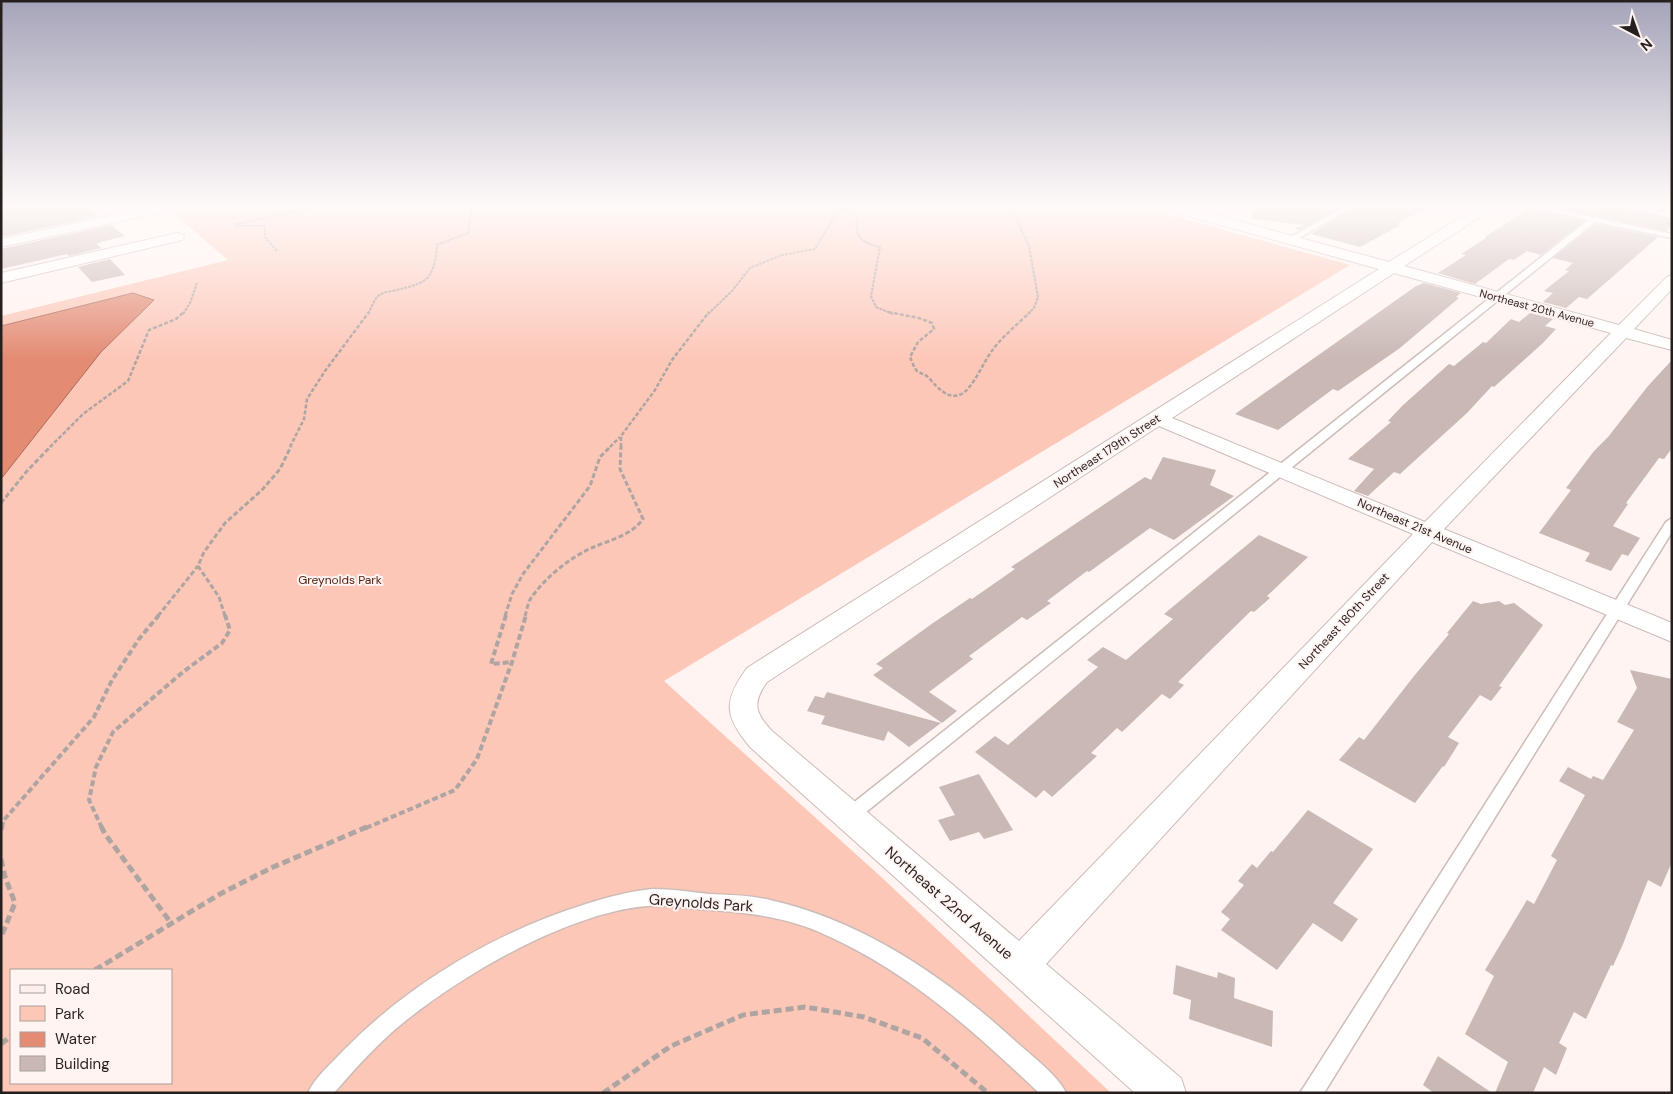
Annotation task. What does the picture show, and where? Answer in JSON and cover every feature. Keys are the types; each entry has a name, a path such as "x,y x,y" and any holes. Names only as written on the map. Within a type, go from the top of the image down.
{"street":[{"path":"1,278 87,258"},
{"name":"Northeast 20th Avenue","path":"1354,258 1672,345"},
{"name":"Northeast 179th Street","path":"742,706 743,696 757,675 1406,258"},
{"name":"Northeast 180th Street","path":"1020,965 1428,531 1672,280"},
{"name":"Northeast 21st Avenue","path":"1158,419 1672,633"},
{"name":"Northeast 22nd Avenue","path":"742,706 745,718 760,739 1166,1093"}],"lane":[{"path":"848,816 1279,469 1545,258"},
{"path":"1311,1093 1615,609 1672,522"},
{"name":"Greynolds Park","path":"319,1093 358,1050 394,1018 467,967 504,945 564,920 638,899 666,898 768,907 810,920 851,939 911,972 972,1016 1055,1093"}],"path":[{"path":"1,830 3,821 94,717 112,680 139,639 198,566 204,552 225,523 262,490 280,469 304,419 307,399 354,330 368,314 377,297 382,293 423,281 430,276 435,266 436,258"},
{"path":"512,662 491,664 512,594 523,574 590,486 600,457 621,436 656,390 672,360 694,330 710,311 732,291 750,268 772,258"},
{"path":"878,258 871,296 873,304 880,310 923,318 932,323 934,329 918,342 910,357 917,371 928,376 937,388 958,396 967,392 994,348 1034,308 1038,297 1031,258"},
{"path":"1,503 27,471 83,414 128,381 149,330 177,320 191,302 197,283"},
{"path":"97,969 220,894 271,868 455,790 477,759 512,662 530,599 548,579 572,559 591,548 625,534 639,525 643,519 620,469 621,436"},
{"path":"172,923 105,834 89,800 96,767 113,732 162,689 222,643 230,630 219,597 198,566"},
{"path":"1,859 5,877 15,903 1,937"},
{"path":"603,1093 671,1046 742,1015 805,1007 864,1017 922,1038 988,1093"}],"green space":[{"name":"Greynolds Park","path":"226,258 1325,258 1350,265 664,681 879,875 1111,1093 1,1093 1,316 228,260"}],"water":[{"path":"133,293 154,300 101,352 1,479 1,326"}],"building":[{"path":"1,258 49,258 1,269"},
{"path":"1461,258 1517,258 1514,260 1509,259 1475,284 1438,273"},
{"path":"1553,258 1634,258 1587,299 1579,297 1566,308 1543,302 1553,293 1544,291 1569,271 1565,270 1573,263"},
{"path":"110,259 125,275 92,282 78,267"},
{"path":"1424,283 1461,293 1456,297 1459,298 1400,348 1338,391 1333,389 1278,430 1235,414 1416,286"},
{"path":"1530,313 1553,319 1545,326 1556,329 1494,387 1492,386 1467,413 1400,474 1394,472 1368,496 1354,491 1374,469 1348,459 1391,422 1388,421 1402,406 1449,364 1454,366 1483,342 1486,343 1511,319 1519,322"},
{"path":"1672,360 1672,448 1664,459 1659,458 1626,503 1628,504 1613,526 1640,538 1628,556 1622,554 1611,571 1585,561 1590,553 1539,533 1571,490 1566,488 1594,451 1608,437 1648,386"},
{"path":"1163,457 1216,470 1210,485 1234,496 1174,540 1150,528 1089,572 1087,571 1047,601 1051,603 1027,620 1022,617 969,656 973,659 929,692 957,711 942,723 873,675 883,668 876,664 933,623 1015,569 1011,567 1145,477 1151,480"},
{"path":"1259,535 1308,557 1267,596 1270,598 1254,612 1251,611 1178,682 1184,685 1170,699 1162,694 1122,732 1117,728 1091,753 1097,756 1052,797 1044,790 1036,798 975,752 995,736 1008,745 1098,667 1087,660 1103,647 1126,660 1173,619 1164,614"},
{"path":"1473,601 1481,604 1499,601 1505,605 1514,603 1543,625 1499,686 1502,687 1491,701 1480,695 1448,737 1459,743 1444,767 1415,803 1339,760 1359,737 1364,740"},
{"path":"1630,670 1672,679 1672,862 1661,887 1648,880 1623,944 1586,1019 1574,1012 1559,1043 1567,1048 1556,1075 1544,1067 1533,1093 1495,1093 1508,1062 1465,1034 1494,976 1485,970 1527,900 1534,904 1557,860 1551,856 1585,795 1559,781 1568,767 1591,779 1593,776 1603,780 1634,730 1617,722 1637,688"},
{"path":"827,692 941,723 909,747 888,731 884,741 821,724 825,716 807,711 815,696 824,698"},
{"path":"979,774 1013,830 984,839 979,832 950,841 938,820 955,815 939,787"},
{"path":"1308,810 1373,849 1333,903 1358,919 1342,942 1313,923 1277,970 1221,930 1230,919 1221,912 1244,885 1238,881 1252,864 1257,868"},
{"path":"1176,965 1217,978 1218,972 1235,978 1234,998 1273,1011 1272,1047 1189,1019 1191,1000 1173,994"},
{"path":"1438,1056 1492,1093 1434,1093 1423,1085"}]}
